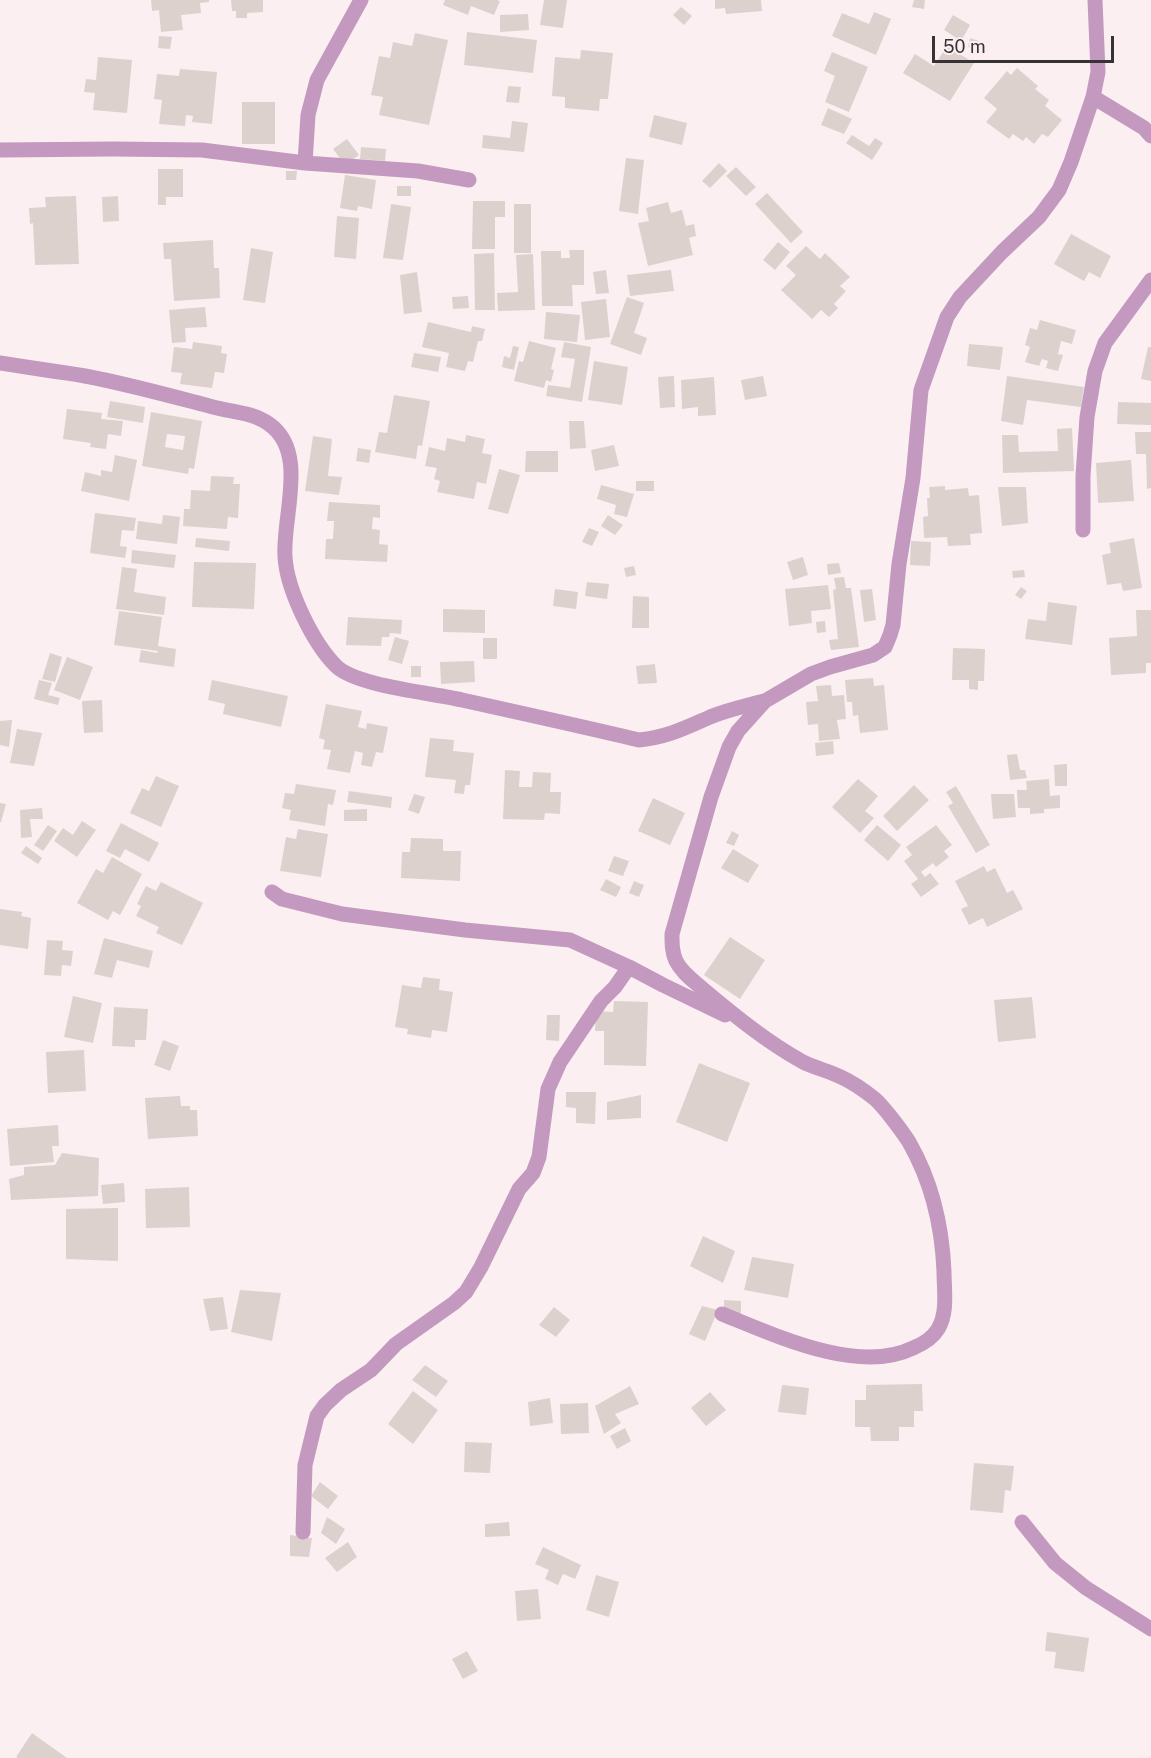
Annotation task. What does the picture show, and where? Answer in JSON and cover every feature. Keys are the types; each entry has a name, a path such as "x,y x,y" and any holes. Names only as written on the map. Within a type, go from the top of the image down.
{"street":[{"path":"305,163 308,115 317,80 361,0"},
{"path":"0,363 86,376 142,388 231,412 253,414 270,424 282,436 291,470 285,556 290,587 316,640 338,668 357,678 380,684 459,699 639,740 658,738 712,717 765,701 811,674 873,655 885,647 893,625 899,564 913,478 921,390 947,317 960,297 1038,218 1059,190 1093,97 1098,72 1095,0"},
{"path":"1093,97 1144,128 1151,136"},
{"path":"0,150 202,150 305,163 418,171 469,180"},
{"path":"1083,530 1083,476 1087,417 1095,371 1105,343 1151,280"},
{"path":"722,1314 804,1346 834,1354 868,1357 901,1354 926,1342 939,1328 945,1306 943,1253 938,1216 927,1177 908,1140 876,1100 844,1078 804,1062 732,1014 683,972 672,948 672,934 711,797 729,747 738,731 765,701"},
{"path":"272,892 282,899 342,914 465,930 570,940 749,1027"},
{"path":"303,1532 304,1465 317,1416 341,1390 371,1370 396,1344 466,1292 481,1267 519,1189 532,1173 539,1157 548,1089 560,1062 601,1001 615,987 629,967"},
{"path":"1022,1522 1055,1563 1086,1588 1151,1629"}],"building":[{"path":"151,0 209,0 209,2 200,3 201,13 181,15 183,30 161,32 159,10 152,11"},
{"path":"231,0 263,0 263,12 247,13 247,18 236,18 236,11 232,11"},
{"path":"445,0 500,1 494,15 471,6 468,15 443,5"},
{"path":"544,0 567,0 563,28 540,25"},
{"path":"715,0 761,0 762,11 726,14 725,8 715,9"},
{"path":"914,0 925,0 924,9 912,7"},
{"path":"681,7 692,16 684,25 673,15"},
{"path":"874,12 891,19 876,55 832,36 842,13 869,24"},
{"path":"528,14 529,30 500,32 500,15"},
{"path":"953,15 970,25 961,41 944,30"},
{"path":"467,32 537,40 533,73 464,65"},
{"path":"415,33 448,40 429,125 379,115 383,97 371,95 379,56 390,58 393,42 412,46"},
{"path":"159,36 172,37 170,49 158,48"},
{"path":"970,38 985,43 982,52 968,47"},
{"path":"947,46 974,63 950,101 903,73 915,54 934,66"},
{"path":"581,50 613,53 608,99 600,99 599,111 565,108 565,97 552,96 555,57 580,59"},
{"path":"832,52 868,67 849,112 825,102 835,76 824,71"},
{"path":"98,57 132,60 127,113 93,110 95,93 84,92 86,79 96,80"},
{"path":"1017,68 1038,86 1035,89 1049,100 1045,106 1062,120 1048,137 1042,134 1034,144 1026,137 1023,141 1013,134 1009,139 986,122 997,109 984,98 1007,71 1011,75"},
{"path":"180,69 217,72 212,124 192,122 193,116 186,115 185,126 159,124 162,100 154,99 157,74 179,76"},
{"path":"508,86 521,87 519,103 506,102"},
{"path":"242,102 275,102 275,144 242,144"},
{"path":"828,108 852,119 844,134 821,125"},
{"path":"654,115 687,123 682,145 649,137"},
{"path":"512,121 528,123 524,152 482,148 483,135 510,138"},
{"path":"852,135 869,146 875,138 883,143 872,160 846,143"},
{"path":"347,139 359,155 345,165 333,149"},
{"path":"361,147 386,149 385,161 360,159"},
{"path":"626,158 644,160 638,214 619,211"},
{"path":"719,163 727,171 710,188 702,181"},
{"path":"736,167 756,187 746,196 726,176"},
{"path":"158,169 183,169 183,197 166,197 166,205 158,205"},
{"path":"286,171 297,171 296,180 286,180"},
{"path":"345,175 376,180 372,209 358,206 357,211 340,208"},
{"path":"397,186 411,186 411,196 397,196"},
{"path":"767,193 803,232 791,243 755,204"},
{"path":"76,196 79,264 35,265 33,223 30,224 29,208 46,207 45,197"},
{"path":"118,196 119,221 103,222 102,197"},
{"path":"473,201 505,201 505,217 495,217 495,249 472,249"},
{"path":"668,202 671,213 682,210 686,226 694,224 696,236 689,238 693,255 648,266 638,223 649,221 646,208"},
{"path":"391,204 411,207 403,260 383,258"},
{"path":"514,204 531,204 531,253 514,253"},
{"path":"337,216 359,218 356,259 334,257"},
{"path":"1071,234 1111,256 1100,278 1089,272 1084,281 1054,264"},
{"path":"213,240 214,268 219,268 220,298 174,301 171,259 164,259 163,243"},
{"path":"778,242 790,252 775,270 763,260"},
{"path":"806,246 820,259 825,253 850,277 840,286 846,291 834,304 838,308 829,317 821,310 812,319 781,290 796,275 786,266"},
{"path":"251,248 273,252 265,303 243,300"},
{"path":"569,250 584,250 584,285 572,285 573,306 542,306 541,251 561,251 561,258 570,258"},
{"path":"494,253 495,310 475,310 474,254"},
{"path":"533,254 535,310 498,311 497,293 518,292 516,255"},
{"path":"606,270 609,293 596,294 593,272"},
{"path":"671,270 674,291 630,296 627,275"},
{"path":"417,272 422,312 404,314 400,275"},
{"path":"468,296 469,308 453,309 452,297"},
{"path":"627,297 644,303 634,333 647,338 641,355 610,344"},
{"path":"606,299 610,337 585,340 581,302"},
{"path":"205,307 207,327 185,328 186,342 172,343 169,310"},
{"path":"546,312 580,315 577,342 544,339"},
{"path":"1040,320 1076,330 1072,344 1061,341 1058,354 1063,355 1058,371 1046,368 1048,361 1042,359 1039,366 1025,362 1030,347 1025,345 1030,328 1037,330"},
{"path":"428,322 471,332 472,326 485,329 482,341 478,341 473,362 468,361 465,371 446,367 449,353 422,347"},
{"path":"529,341 556,348 551,369 554,370 551,382 546,380 544,388 514,381 519,361 523,362"},
{"path":"193,342 222,346 221,353 227,354 224,373 215,372 212,388 180,384 182,373 171,372 174,347 192,349"},
{"path":"564,342 591,347 582,402 546,396 548,385 570,388 575,359 561,357"},
{"path":"969,344 1003,347 1000,370 967,366"},
{"path":"513,346 519,347 514,370 502,367 504,356 510,358"},
{"path":"1148,347 1151,347 1151,381 1141,379"},
{"path":"414,353 441,357 438,372 411,367"},
{"path":"594,361 628,367 622,405 588,400"},
{"path":"674,376 675,407 660,408 658,377"},
{"path":"763,376 767,396 745,400 741,380"},
{"path":"1007,376 1084,387 1081,407 1027,400 1023,425 1001,421"},
{"path":"714,377 716,415 698,416 698,407 682,409 681,380"},
{"path":"394,395 430,401 422,446 418,445 416,459 375,452 379,432 387,433"},
{"path":"110,401 145,407 143,423 107,417"},
{"path":"1118,402 1151,403 1151,425 1117,424"},
{"path":"67,409 102,413 101,419 123,421 121,436 108,434 106,449 90,447 91,443 63,439"},
{"path":"151,412 202,421 194,469 189,468 188,474 142,466","holes":["167,434 185,436 183,450 165,447"]},
{"path":"569,421 584,421 586,448 570,449"},
{"path":"1072,428 1074,471 1003,473 1002,435 1018,435 1019,452 1058,451 1057,429"},
{"path":"1135,432 1151,432 1151,488 1147,489 1146,454 1136,454"},
{"path":"466,435 485,439 482,453 492,455 486,484 477,482 474,499 437,492 440,481 434,479 437,468 425,466 429,447 445,451 447,438 465,442"},
{"path":"313,436 332,439 328,476 342,477 339,495 305,491"},
{"path":"614,445 619,466 595,471 591,450"},
{"path":"358,448 371,450 369,463 356,461"},
{"path":"526,451 558,451 558,472 525,472"},
{"path":"115,455 137,460 129,501 81,491 85,472 101,476 101,470 112,472"},
{"path":"1131,460 1134,501 1098,503 1096,463"},
{"path":"499,469 520,475 508,514 488,509"},
{"path":"211,476 234,477 233,484 240,484 238,518 228,517 227,529 183,526 184,509 190,509 191,490 210,491"},
{"path":"636,481 654,481 654,491 636,491"},
{"path":"601,485 634,494 627,517 614,514 616,505 597,499"},
{"path":"945,486 945,490 968,488 969,496 979,495 982,533 970,534 971,545 948,546 947,537 924,538 923,517 928,516 929,487"},
{"path":"998,487 1026,487 1028,523 1002,526"},
{"path":"329,502 380,505 380,518 373,517 372,529 380,530 379,544 388,545 387,562 325,559 326,539 333,539 334,521 327,521"},
{"path":"95,513 136,518 134,531 122,530 120,546 127,547 125,558 90,553"},
{"path":"163,515 180,517 177,544 136,539 138,521 162,524"},
{"path":"608,515 623,525 615,535 601,526"},
{"path":"589,528 599,532 592,546 582,542"},
{"path":"196,538 230,541 229,551 195,547"},
{"path":"1134,538 1142,588 1123,591 1121,583 1107,585 1102,555 1111,553 1109,543"},
{"path":"911,541 931,542 930,566 910,565"},
{"path":"132,550 176,555 174,568 131,563"},
{"path":"803,557 808,575 793,580 787,562"},
{"path":"194,562 256,563 254,609 192,607"},
{"path":"839,563 841,573 828,575 827,564"},
{"path":"634,566 636,575 626,577 624,568"},
{"path":"122,567 137,569 134,592 166,597 164,615 116,609"},
{"path":"1024,570 1025,577 1013,578 1012,571"},
{"path":"844,577 846,588 851,588 859,647 831,650 829,640 838,639 834,578"},
{"path":"587,582 609,584 607,599 585,596"},
{"path":"828,585 831,609 811,611 812,623 789,626 785,589"},
{"path":"1021,587 1027,591 1021,599 1015,595"},
{"path":"555,589 578,592 576,609 553,606"},
{"path":"872,589 876,620 864,622 860,590"},
{"path":"633,596 649,597 649,628 632,628"},
{"path":"1048,602 1077,606 1072,645 1025,639 1028,619 1046,621"},
{"path":"443,609 485,610 485,633 443,632"},
{"path":"1136,610 1151,610 1151,663 1146,663 1146,673 1111,675 1109,638 1137,636"},
{"path":"119,611 162,617 158,646 176,649 174,667 139,662 141,650 157,653 158,651 114,645"},
{"path":"348,617 402,620 401,634 390,633 389,637 382,637 381,646 346,645"},
{"path":"825,621 826,632 817,633 816,622"},
{"path":"395,637 409,641 402,664 388,660"},
{"path":"483,638 497,638 497,659 483,659"},
{"path":"953,648 985,649 984,681 978,681 978,690 969,689 969,680 952,680"},
{"path":"50,653 62,657 55,682 42,679"},
{"path":"67,657 93,667 80,700 54,690"},
{"path":"474,661 475,682 441,684 440,662"},
{"path":"655,664 657,683 638,684 636,666"},
{"path":"411,666 421,666 421,677 411,677"},
{"path":"873,678 874,686 884,685 888,730 860,733 858,715 853,716 852,702 847,702 845,680"},
{"path":"39,680 52,683 48,695 60,698 58,705 34,699"},
{"path":"212,680 288,696 281,727 223,714 225,704 208,700"},
{"path":"831,685 832,696 844,695 846,719 837,720 840,739 819,741 818,724 808,725 806,702 818,701 816,686"},
{"path":"102,700 103,732 84,733 82,701"},
{"path":"326,704 362,711 358,727 366,729 367,723 388,727 383,753 376,752 372,767 361,765 363,753 355,751 350,773 327,769 331,750 323,749 325,740 319,738"},
{"path":"12,720 9,747 0,745 0,721"},
{"path":"17,729 42,733 34,766 10,763"},
{"path":"430,738 454,740 453,751 474,753 470,785 465,785 464,794 454,793 456,780 425,777"},
{"path":"833,741 834,754 816,756 815,743"},
{"path":"1017,754 1020,770 1025,770 1027,778 1010,780 1007,755"},
{"path":"1067,764 1067,786 1055,786 1054,765"},
{"path":"505,770 520,771 519,787 532,787 533,772 551,773 550,792 561,792 560,814 545,813 544,820 503,819"},
{"path":"156,776 179,786 161,827 130,813 142,788 149,791"},
{"path":"858,779 878,796 865,811 874,818 860,833 832,807"},
{"path":"1049,779 1050,796 1060,795 1060,808 1044,809 1044,813 1030,814 1030,808 1018,808 1017,790 1027,790 1026,781"},
{"path":"296,784 336,790 333,805 328,804 325,826 289,820 291,810 282,808 285,793 294,794"},
{"path":"914,785 929,800 897,831 883,816"},
{"path":"956,786 990,845 976,853 948,806 953,803 946,792"},
{"path":"349,791 392,797 391,808 347,802"},
{"path":"414,794 425,797 419,814 408,810"},
{"path":"991,794 1014,794 1016,817 993,819"},
{"path":"653,798 685,813 670,845 638,831"},
{"path":"0,803 6,804 1,822 0,822"},
{"path":"42,808 43,819 30,819 32,837 21,838 20,810"},
{"path":"367,809 367,821 344,821 344,810"},
{"path":"82,821 96,830 77,857 54,841 63,828 73,835"},
{"path":"121,823 159,843 149,862 125,849 120,858 106,851"},
{"path":"48,825 57,831 43,851 34,845"},
{"path":"877,825 901,845 888,861 864,840"},
{"path":"936,825 952,845 944,851 949,857 936,867 933,863 921,872 925,877 930,873 939,884 921,897 911,884 918,879 904,861 912,855 906,847"},
{"path":"298,829 328,834 321,877 280,871 286,837 296,839"},
{"path":"732,831 739,835 734,846 726,843"},
{"path":"411,838 443,839 443,851 461,851 460,881 401,878 402,852 410,852"},
{"path":"26,846 42,858 38,864 21,853"},
{"path":"733,849 759,865 748,883 721,868"},
{"path":"614,856 629,861 623,876 608,871"},
{"path":"112,857 142,874 120,915 113,911 108,920 77,903 96,869 103,873"},
{"path":"984,866 987,872 995,868 1007,893 1013,890 1023,909 987,927 983,918 969,925 961,909 968,906 955,881"},
{"path":"606,879 621,887 616,897 600,890"},
{"path":"634,881 644,885 639,897 629,893"},
{"path":"161,882 203,903 182,945 156,933 159,927 136,916 141,906 137,904 146,886 156,891"},
{"path":"0,909 22,912 21,916 31,918 28,949 0,945"},
{"path":"730,937 765,960 740,999 704,975"},
{"path":"104,938 153,951 149,968 117,960 112,978 94,974"},
{"path":"47,940 63,941 62,950 73,951 71,966 62,965 61,976 44,975"},
{"path":"423,977 440,979 439,990 453,992 447,1032 432,1030 431,1038 407,1034 408,1029 395,1027 402,985 421,988"},
{"path":"73,996 102,1003 93,1043 64,1037"},
{"path":"1032,997 1036,1038 998,1042 994,1000"},
{"path":"614,1001 648,1002 646,1066 604,1065 604,1031 595,1031 596,1011 613,1012"},
{"path":"114,1007 148,1009 146,1040 135,1040 135,1047 112,1046"},
{"path":"547,1015 560,1015 559,1041 546,1040"},
{"path":"163,1040 179,1046 170,1071 154,1065"},
{"path":"84,1050 86,1091 48,1093 46,1052"},
{"path":"699,1063 750,1083 727,1142 676,1122"},
{"path":"566,1092 596,1092 595,1124 576,1123 576,1108 566,1107"},
{"path":"641,1095 641,1118 607,1120 607,1102"},
{"path":"180,1096 181,1106 190,1106 190,1110 197,1110 198,1136 148,1139 145,1098"},
{"path":"58,1125 59,1146 52,1146 54,1162 10,1166 7,1129"},
{"path":"62,1153 99,1158 98,1196 11,1200 9,1179 24,1175 24,1167 55,1165"},
{"path":"124,1183 125,1202 103,1204 101,1185"},
{"path":"189,1187 190,1227 146,1228 145,1189"},
{"path":"118,1208 118,1261 66,1259 66,1209"},
{"path":"703,1236 735,1251 723,1283 690,1266"},
{"path":"752,1257 794,1264 788,1298 744,1290"},
{"path":"240,1290 281,1293 272,1341 231,1332"},
{"path":"223,1297 228,1329 210,1331 203,1299"},
{"path":"724,1300 741,1301 741,1315 724,1314"},
{"path":"702,1306 718,1310 705,1341 689,1334"},
{"path":"554,1307 570,1320 556,1337 539,1325"},
{"path":"425,1365 448,1381 436,1397 412,1380"},
{"path":"922,1384 923,1411 914,1411 914,1427 899,1427 899,1441 871,1441 870,1427 855,1427 855,1400 866,1400 866,1385"},
{"path":"782,1385 809,1388 806,1415 778,1412"},
{"path":"630,1386 639,1404 615,1414 621,1423 604,1434 595,1406"},
{"path":"413,1391 438,1410 413,1444 388,1424"},
{"path":"710,1392 726,1410 706,1426 691,1408"},
{"path":"550,1398 553,1423 530,1426 528,1402"},
{"path":"588,1403 589,1433 561,1434 560,1404"},
{"path":"625,1428 631,1441 617,1449 610,1436"},
{"path":"465,1442 492,1443 490,1473 464,1472"},
{"path":"974,1463 1014,1466 1011,1491 1005,1490 1003,1513 970,1510"},
{"path":"320,1482 338,1496 328,1509 311,1496"},
{"path":"327,1517 345,1529 336,1544 321,1533"},
{"path":"509,1522 510,1536 485,1537 485,1524"},
{"path":"290,1535 312,1538 309,1557 290,1556"},
{"path":"348,1542 357,1557 337,1572 325,1558"},
{"path":"543,1547 581,1565 575,1579 563,1574 558,1585 545,1579 549,1570 535,1564"},
{"path":"596,1575 619,1582 609,1617 586,1610"},
{"path":"538,1589 541,1619 517,1621 515,1591"},
{"path":"1047,1632 1089,1638 1084,1672 1054,1668 1056,1652 1045,1651"},
{"path":"467,1651 478,1671 463,1679 452,1659"},
{"path":"32,1733 67,1758 16,1757"}]}
